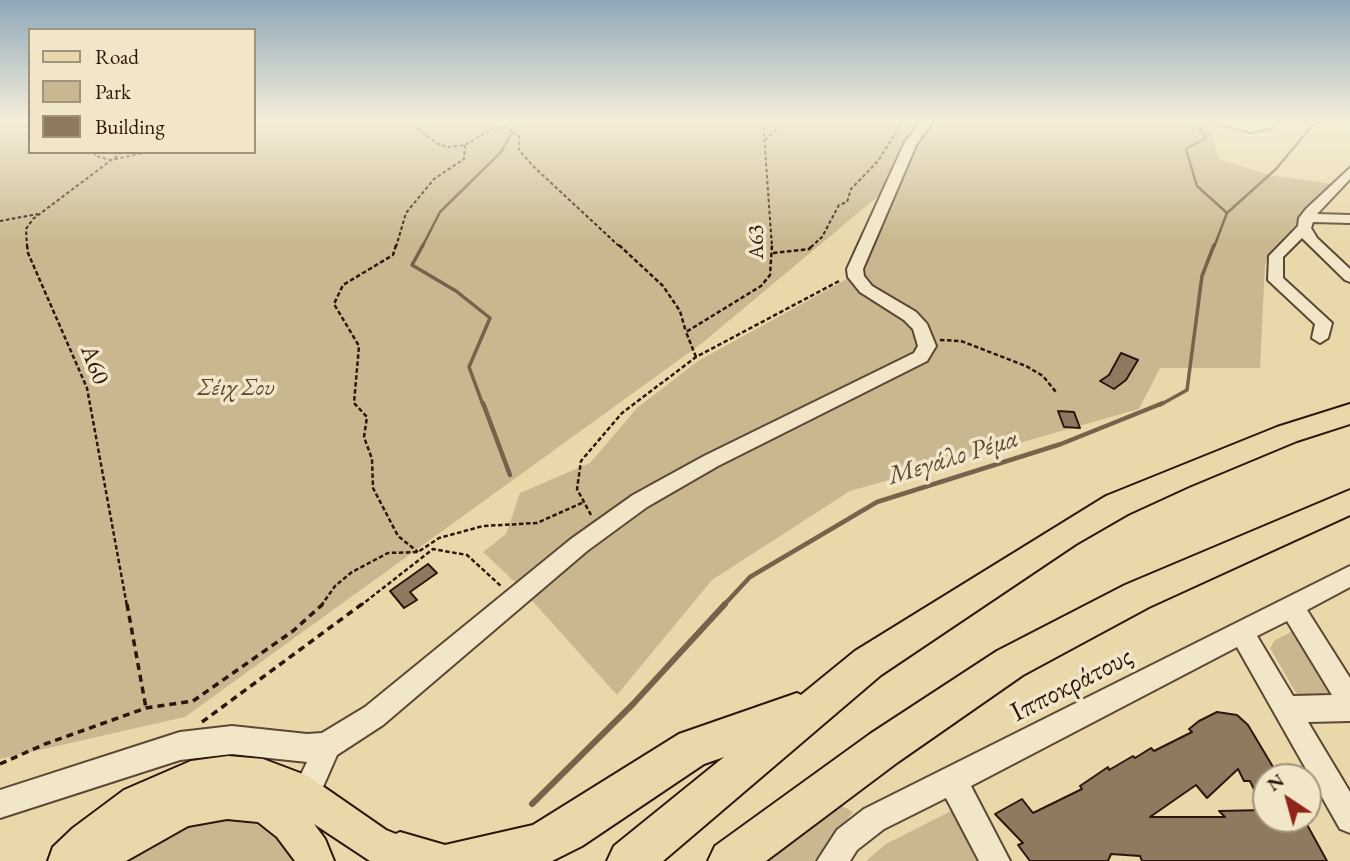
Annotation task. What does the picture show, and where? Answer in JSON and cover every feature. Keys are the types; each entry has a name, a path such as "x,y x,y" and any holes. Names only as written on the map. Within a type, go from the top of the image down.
{"highway":[{"path":"629,861 868,663 971,595 1117,505 1266,443 1350,414"},
{"path":"730,861 884,748 1010,663 1137,596 1350,502"},
{"path":"458,861 536,846 567,831 693,748 813,706"}],"main road":[{"path":"67,861 86,841 136,803 191,779 228,774 263,777 305,795 374,844 416,858"},
{"path":"98,861 112,848 183,809 227,800 265,805 290,824 312,852 315,861"}],"street":[{"path":"0,804 180,746 232,740 307,748 326,746 374,716 603,527 700,467 915,362 925,352 926,339 910,316 866,289 856,277 855,269 903,161"},
{"path":"1320,338 1324,323 1276,280 1276,256 1350,172"},
{"path":"1305,223 1350,219"},
{"path":"1305,223 1311,240 1342,261 1350,277"},
{"name":"Ιπποκράτους","path":"832,861 864,825 1350,576"},
{"path":"1291,606 1350,701"},
{"path":"1242,632 1350,819"},
{"path":"1287,709 1350,708"},
{"path":"305,795 316,776 326,746"},
{"path":"952,780 995,861"}],"path":[{"path":"0,221 39,214 109,161"},
{"path":"418,552 398,536 373,488 372,459 364,437 366,417 354,403 359,346 334,304 343,285 393,255 406,213 435,179 461,161"},
{"path":"529,161 663,286 680,312 696,357"},
{"name":"Α63","path":"686,332 761,286 770,275 772,253 766,161"},
{"path":"772,253 809,249 822,237 839,205 847,202 851,189 878,161"},
{"name":"Α60","path":"39,214 26,229 28,253 87,388 146,708"},
{"path":"603,527 583,502 577,479 586,453 636,400 696,357 840,282 855,269"},
{"path":"926,339 961,341 1026,366 1043,376 1056,392"},
{"path":"0,764 45,744 146,708 193,701 293,631 323,604 335,586 352,572 388,553 418,552 439,538 467,530 537,523 583,502"},
{"path":"180,746 198,725 320,637 433,549 467,555 514,599"}],"green space":[{"name":"Σέιχ Σου","path":"0,161 896,161 882,193 701,344 185,717 0,759"},
{"path":"908,161 1226,161 1269,175 1332,184 1307,207 1300,220 1273,248 1265,264 1260,368 1160,368 1139,409 850,491 712,580 617,695 517,584 483,552 506,534 520,493 590,463 637,408 698,361 854,275"},
{"path":"1293,631 1297,632 1337,695 1306,697 1296,693 1270,648 1275,640"},
{"path":"835,802 853,812 814,861 763,861"},
{"path":"953,810 979,861 866,861 886,844"},
{"path":"229,819 277,828 301,861 126,861 182,829"}],"building":[{"path":"1121,353 1138,360 1126,380 1114,389 1100,381 1109,375"},
{"path":"1058,411 1074,412 1080,428 1064,427"},
{"path":"428,564 437,573 410,592 417,600 404,608 390,591"},
{"path":"1217,712 1237,715 1248,725 1271,763 1252,763 1252,785 1250,781 1244,781 1238,769 1207,798 1196,785 1150,817 1225,817 1219,811 1252,810 1252,833 1312,833 1327,861 1142,861 1140,856 1111,854 1108,861 1030,861 1018,845 1023,843 995,814 1022,799 1033,813 1082,789 1080,786 1108,767 1109,770 1151,748 1154,751 1192,732 1189,729"}],"waterway":[{"path":"422,247 440,212 492,161"},
{"name":"Μεγάλο Ρέμα","path":"1190,161 1197,186 1227,213"},
{"path":"1227,213 1283,161"},
{"name":"Μεγάλο Ρέμα","path":"1214,247 1227,213"},
{"path":"423,245 412,265 456,291 490,318 469,367 483,405"},
{"name":"Μεγάλο Ρέμα","path":"1160,405 1187,390 1202,276 1214,245"},
{"path":"483,403 510,475"},
{"name":"Μεγάλο Ρέμα","path":"723,606 750,577 877,502 1061,444 1163,403"},
{"name":"Μεγάλο Ρέμα","path":"532,804 633,704 725,604"}]}
